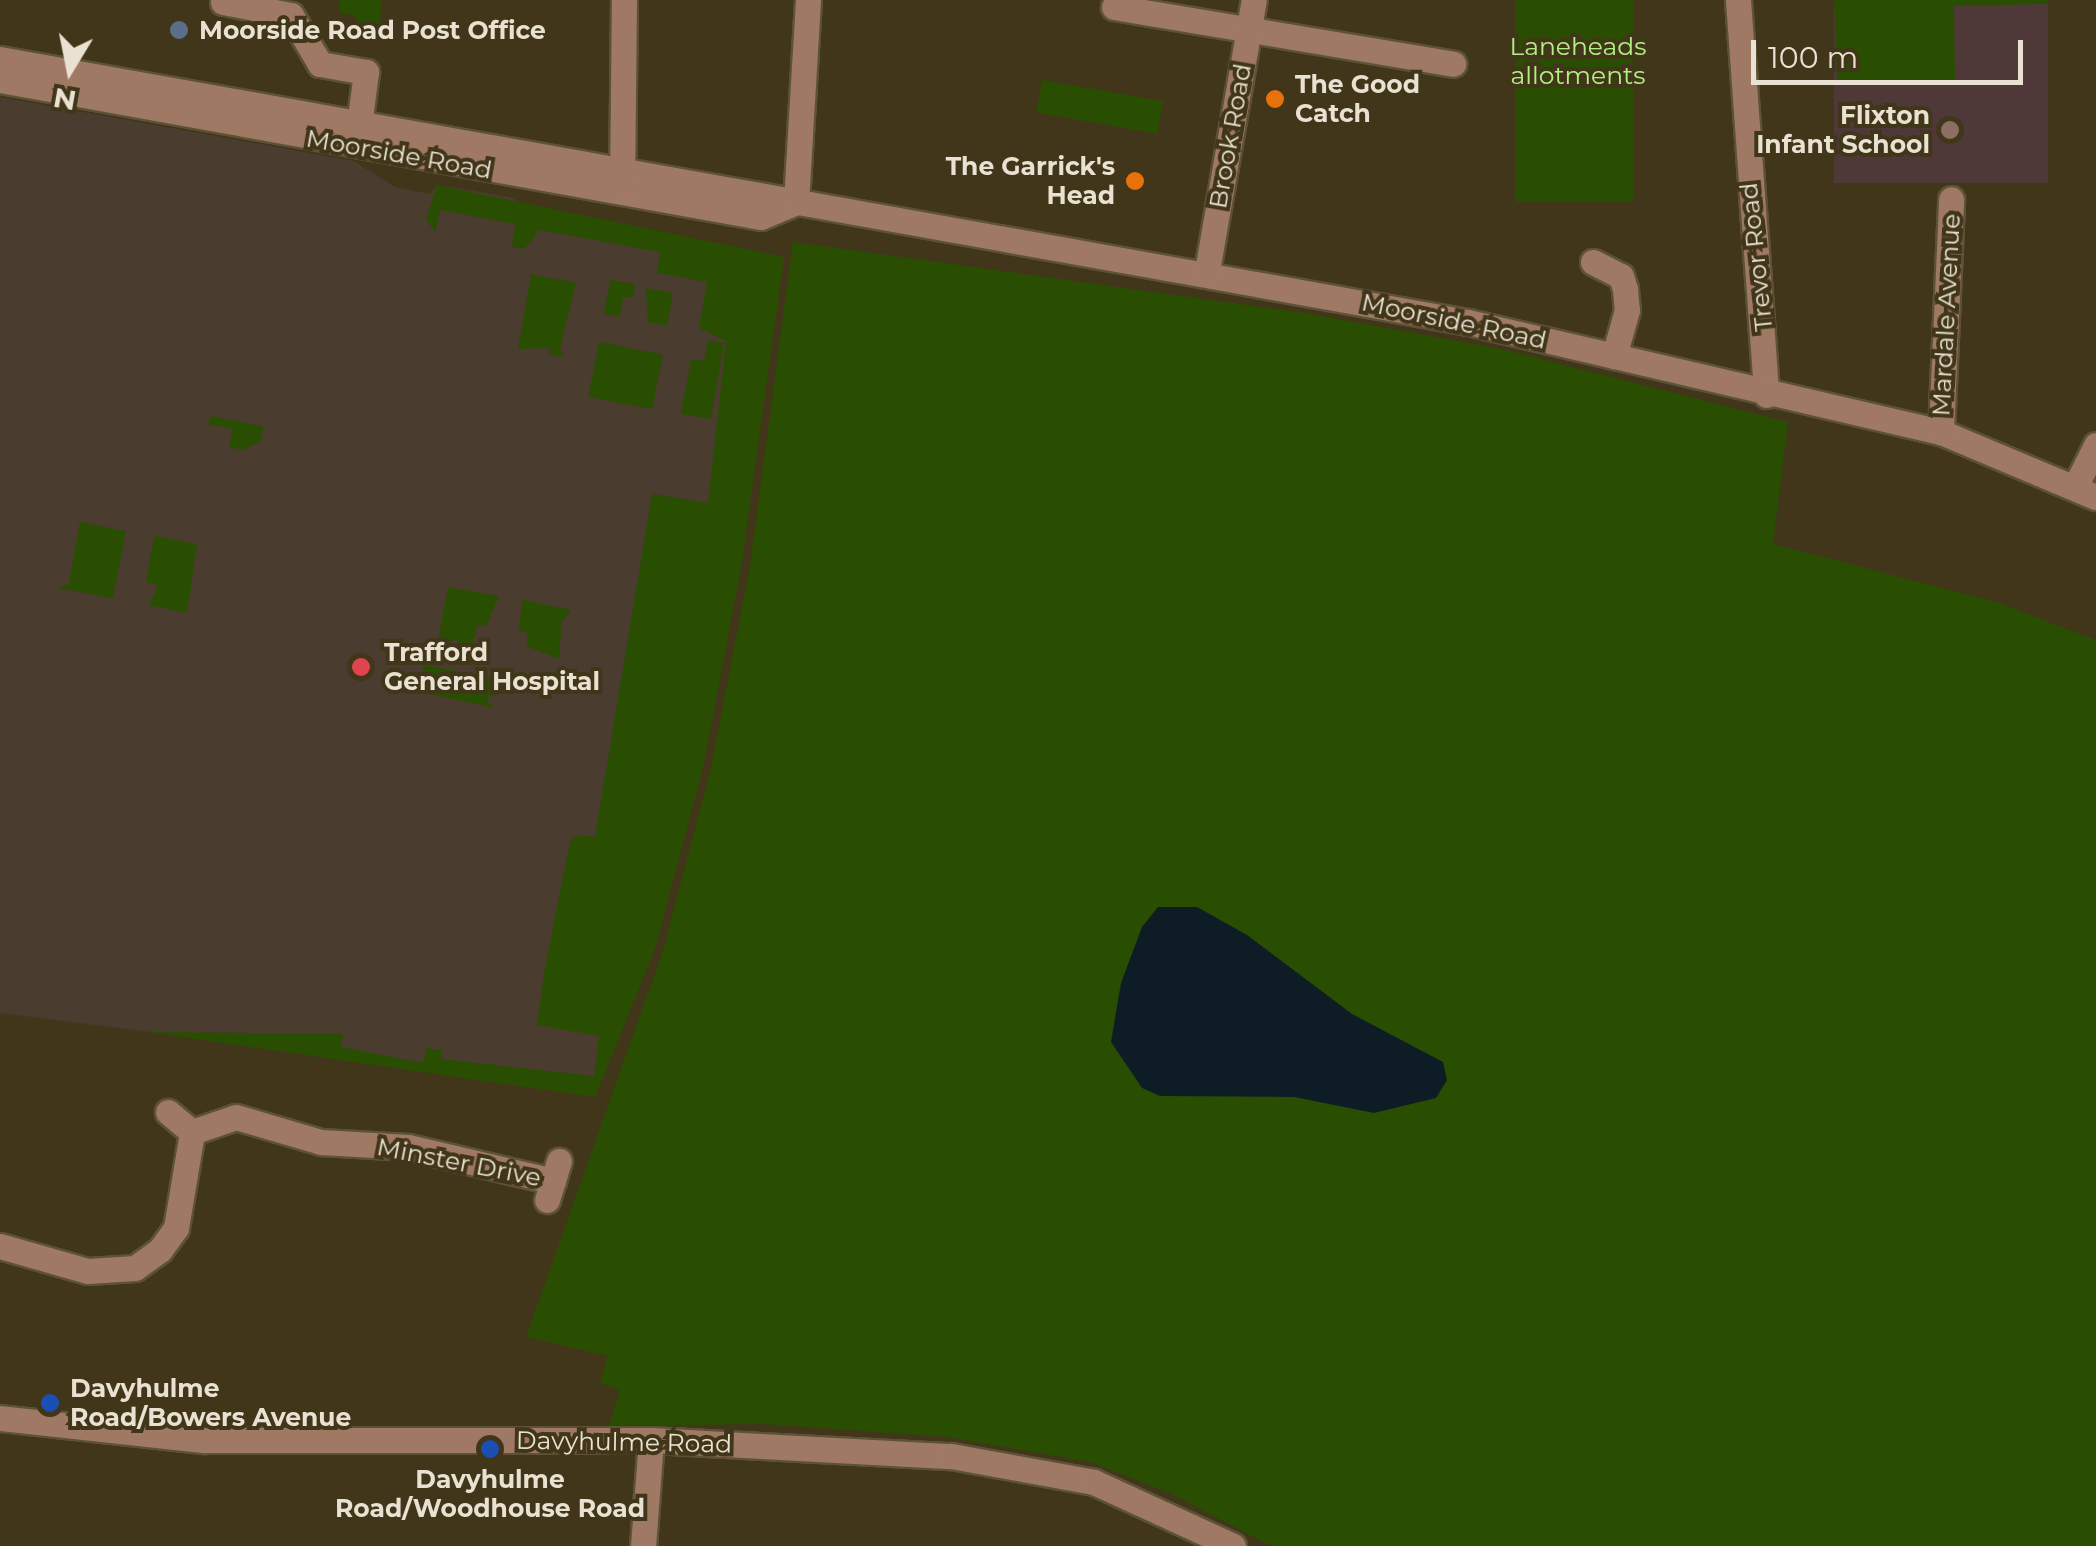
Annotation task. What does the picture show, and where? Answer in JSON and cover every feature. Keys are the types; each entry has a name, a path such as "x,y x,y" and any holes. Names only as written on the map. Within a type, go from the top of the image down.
{"street":[{"path":"622,182 624,0"},
{"path":"796,202 808,0"},
{"name":"Brook Road","path":"1207,271 1254,0"},
{"name":"Trevor Road","path":"1738,0 1766,395"},
{"path":"223,2 254,3 291,15 320,64 366,72 358,135"},
{"path":"1115,9 1453,64"},
{"name":"Moorside Road","path":"0,59 358,135"},
{"name":"Moorside Road","path":"0,80 358,135 622,182 796,202 1207,271 1614,356 1766,395 1941,432 2085,492"},
{"name":"Mardale Avenue","path":"1941,432 1952,199"},
{"path":"1593,262 1621,276 1625,289 1628,310 1614,356"},
{"path":"2085,492 2096,445"},
{"path":"0,1246 103,1273 148,1260 176,1228 192,1132 168,1112"},
{"name":"Minster Drive","path":"192,1132 236,1117 321,1142 408,1147 553,1181"},
{"name":"Davyhulme Road","path":"0,1418 204,1440 651,1440 1012,1464 1094,1482 1203,1539 1233,1546"},
{"path":"643,1546 651,1440"}],"shaded area":[{"name":"Flixton Infant School","path":"1834,0 2048,0 2048,183 1834,183"},
{"name":"Trafford General Hospital","path":"0,97 354,161 395,187 430,194 437,185 510,197 534,209 784,257 741,567 703,767 655,948 595,1097 334,1055 0,1013"}],"green space":[{"path":"340,0 381,0 380,26 355,24 355,15 339,13"},
{"name":"Laneheads allotments","path":"1515,0 1633,0 1633,202 1515,202"},
{"path":"1834,0 2048,0 2049,4 1954,6 1955,80 1837,80"},
{"path":"1042,80 1163,101 1157,134 1036,112"},
{"path":"437,185 784,257 741,567 703,767 655,948 595,1097 147,1032 343,1034 341,1047 423,1063 426,1048 442,1050 442,1059 594,1076 599,1036 537,1025 545,968 570,841 577,835 595,837 652,494 708,503 726,341 699,328 707,282 657,273 660,252 540,230 524,249 512,247 515,224 440,210 435,232 426,219"},
{"path":"793,242 1305,313 1501,349 1788,422 1773,544 1996,602 2096,640 2096,1546 1271,1546 1172,1494 1091,1462 948,1437 763,1424 609,1426 620,1390 600,1383 608,1356 526,1337 663,951 711,768 750,566"},
{"path":"531,274 576,283 560,348 564,357 549,354 549,348 518,349"},
{"path":"610,280 635,284 633,297 623,297 620,317 604,314"},
{"path":"646,288 673,293 667,326 648,322"},
{"path":"708,340 724,343 711,419 681,414 691,359 704,361"},
{"path":"599,342 663,354 652,409 588,397"},
{"path":"210,416 263,426 261,441 243,450 229,447 232,429 208,424"},
{"path":"80,522 126,531 113,598 58,588 69,583"},
{"path":"154,536 197,544 187,613 149,605 158,585 146,582"},
{"path":"448,587 499,596 486,626 477,625 471,658 481,666 455,661 458,639 437,646"},
{"path":"522,600 572,610 562,621 559,659 526,646 528,633 519,631"},
{"path":"424,665 501,679 498,696 489,695 487,702 495,708 419,692"}],"water":[{"path":"1158,907 1197,907 1247,935 1352,1014 1443,1062 1447,1080 1436,1098 1374,1113 1294,1097 1160,1096 1142,1088 1111,1042 1121,983 1142,927"}],"place":[{"name":"Moorside Road Post Office","path":"179,30"},
{"name":"The Good Catch","path":"1275,99"},
{"name":"Flixton Infant School","path":"1950,130"},
{"name":"The Garrick's Head","path":"1135,181"},
{"name":"Trafford General Hospital","path":"361,667"},
{"name":"Davyhulme Road/Bowers Avenue","path":"50,1403"},
{"name":"Davyhulme Road/Woodhouse Road","path":"490,1449"}]}
